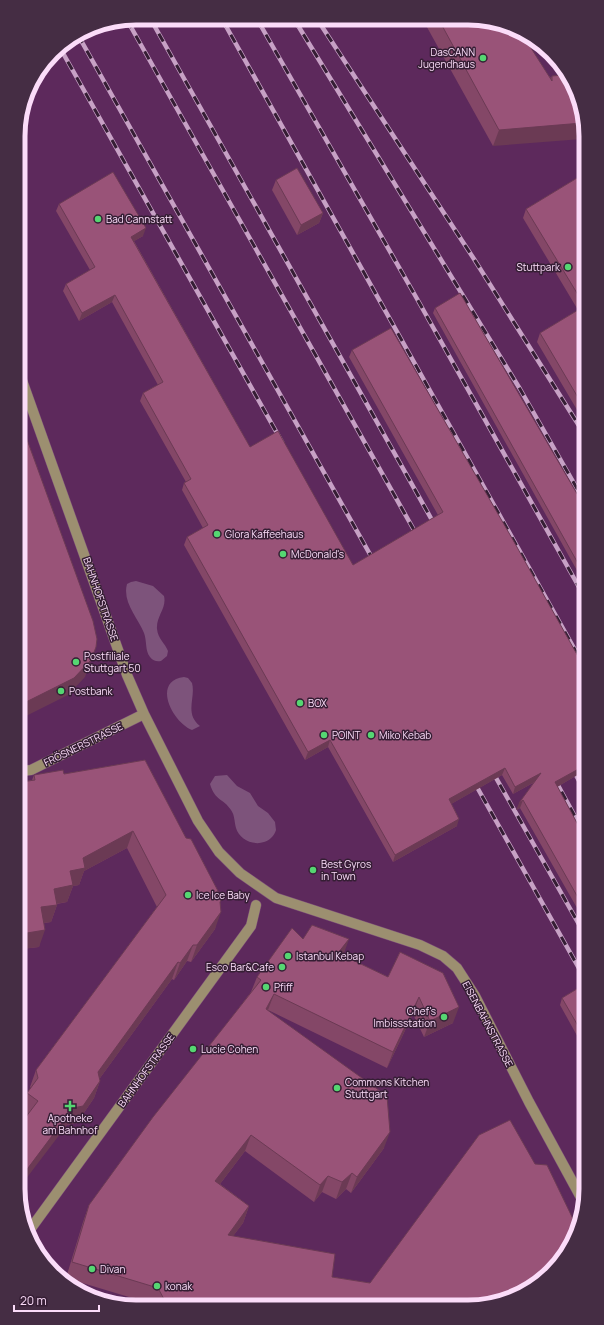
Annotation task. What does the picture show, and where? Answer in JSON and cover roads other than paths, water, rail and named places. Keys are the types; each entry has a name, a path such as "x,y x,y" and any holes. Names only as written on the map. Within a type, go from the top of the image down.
{"street":[{"name":"BAHNHOFSTRASSE","path":"25,389 128,675 144,714 198,821 219,852 240,874 262,889"},
{"name":"FRÖSNERSTRASSE","path":"25,771 31,770 144,714"},
{"name":"EISENBAHNSTRASSE","path":"262,889 276,898 420,945 443,956 457,968 475,996 528,1102 579,1194"},
{"name":"BAHNHOFSTRASSE","path":"32,1227 251,926 256,905"}],"railway":[{"path":"130,25 419,539"},
{"path":"154,25 437,529"},
{"path":"225,25 579,657"},
{"path":"260,25 416,297 579,587"},
{"path":"298,25 520,389 579,492"},
{"path":"321,25 474,259 579,426"},
{"path":"81,40 376,565"},
{"path":"63,52 282,442"},
{"path":"571,766 579,781"},
{"path":"491,769 579,924"},
{"path":"553,776 579,824"},
{"path":"473,780 579,968"}],"place":[{"name":"DasCANN Jugendhaus","path":"483,58"},
{"name":"Bad Cannstatt","path":"98,219"},
{"name":"Stuttpark","path":"568,267"},
{"name":"Glora Kaffeehaus","path":"217,534"},
{"name":"McDonald's","path":"283,554"},
{"name":"Postfiliale Stuttgart 50","path":"76,662"},
{"name":"Postbank","path":"61,691"},
{"name":"BOX","path":"300,703"},
{"name":"POINT","path":"324,735"},
{"name":"Miko Kebab","path":"371,735"},
{"name":"Best Gyros in Town","path":"313,870"},
{"name":"Ice Ice Baby","path":"188,895"},
{"name":"Istanbul Kebap","path":"288,956"},
{"name":"Esco Bar&Cafe","path":"282,967"},
{"name":"Pfiff","path":"266,987"},
{"name":"Chef's Imbissstation","path":"444,1017"},
{"name":"Lucie Cohen","path":"193,1049"},
{"name":"Commons Kitchen Stuttgart","path":"337,1088"},
{"name":"Apotheke am Bahnhof","path":"70,1106"},
{"name":"Divan","path":"92,1269"},
{"name":"konak","path":"157,1286"}]}
